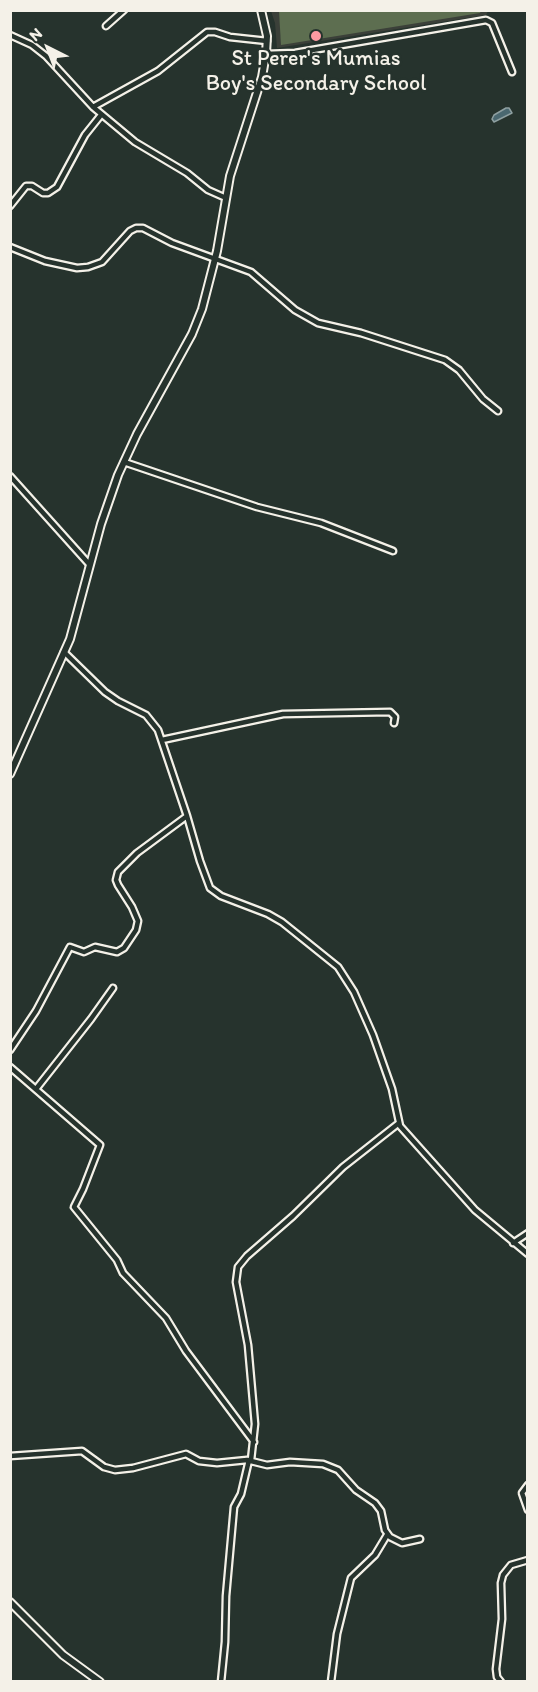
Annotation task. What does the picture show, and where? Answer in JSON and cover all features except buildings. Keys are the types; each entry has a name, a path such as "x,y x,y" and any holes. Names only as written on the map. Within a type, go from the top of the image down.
{"street":[{"path":"106,26 124,10"},
{"path":"10,774 74,625 105,510 124,462 196,325 210,280 235,156 254,106 266,54 267,41 261,10"},
{"path":"266,54 296,52 486,20 492,23 512,72"},
{"path":"93,107 158,71 207,32 267,41"},
{"path":"10,35 32,45 46,56 101,115 143,147 187,173 208,190 226,198"},
{"path":"10,206 25,187 32,186 48,193 59,184 85,135 101,115"},
{"path":"10,248 45,261 77,268 88,267 102,262 130,231 143,228 172,243 251,272 295,310 318,323 361,333 445,360 459,370 483,399 498,411"},
{"path":"124,462 257,507 321,523 393,551"},
{"path":"10,476 89,564"},
{"path":"64,652 105,692 146,715 154,725 162,740 207,882 213,891 237,904 279,920 318,949 342,972 357,997 379,1052 392,1089 399,1124 474,1210 528,1254"},
{"path":"162,740 284,714 390,712 395,717 394,723"},
{"path":"10,1050 36,1011 70,947 84,952 95,947 115,952 124,948 136,930 138,921 116,880 118,872 137,853 187,816"},
{"path":"36,1089 113,988"},
{"path":"10,1067 100,1145 74,1207 117,1260 123,1273 166,1318 192,1360 254,1442"},
{"path":"221,1682 234,1507 241,1494 250,1460 255,1424 248,1345 236,1282 238,1267 343,1167 399,1124"},
{"path":"513,1243 528,1233"},
{"path":"10,1456 80,1451 104,1467 115,1470 134,1468 186,1454 199,1461 217,1463 250,1460 267,1465 290,1462 323,1464 338,1470 356,1490 379,1508 387,1534 402,1543 420,1539"},
{"path":"528,1485 522,1493 528,1510"},
{"path":"331,1682 337,1634 351,1578 375,1555 387,1534"},
{"path":"501,1682 497,1677 496,1669 502,1619 501,1583 503,1575 511,1565 528,1560"},
{"path":"10,1602 63,1655 100,1682"}],"shaded area":[{"name":"St Perer's Mumias Boy's Secondary School","path":"271,11 488,11 486,15 277,48 275,23"}],"green space":[{"name":"St Perer's Mumias Boy's Secondary School","path":"279,10 481,11 480,13 281,45"}],"water":[{"path":"509,108 512,113 494,122 492,119 494,115"}],"place":[{"name":"St Perer's Mumias Boy's Secondary School","path":"316,36"}]}
